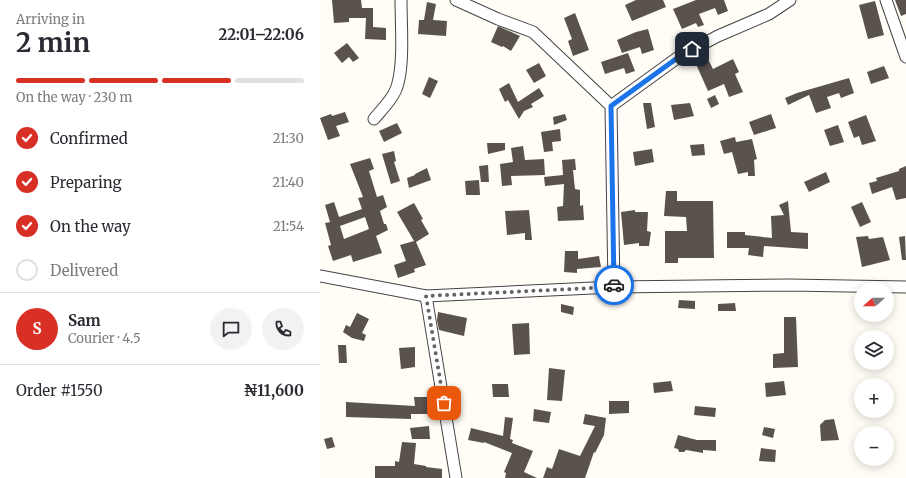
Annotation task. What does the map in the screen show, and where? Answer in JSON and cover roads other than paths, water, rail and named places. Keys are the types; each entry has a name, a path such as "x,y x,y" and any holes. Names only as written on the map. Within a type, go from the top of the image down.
{"street":[{"path":"374,119 390,99 398,84 401,64 401,0"},
{"path":"456,0 498,19 533,32 611,106 614,287"},
{"path":"611,106 680,56 718,36 769,14 790,0"},
{"path":"886,0 906,57"},
{"path":"320,276 426,296 614,287 906,287"},
{"path":"426,296 456,478"}]}
